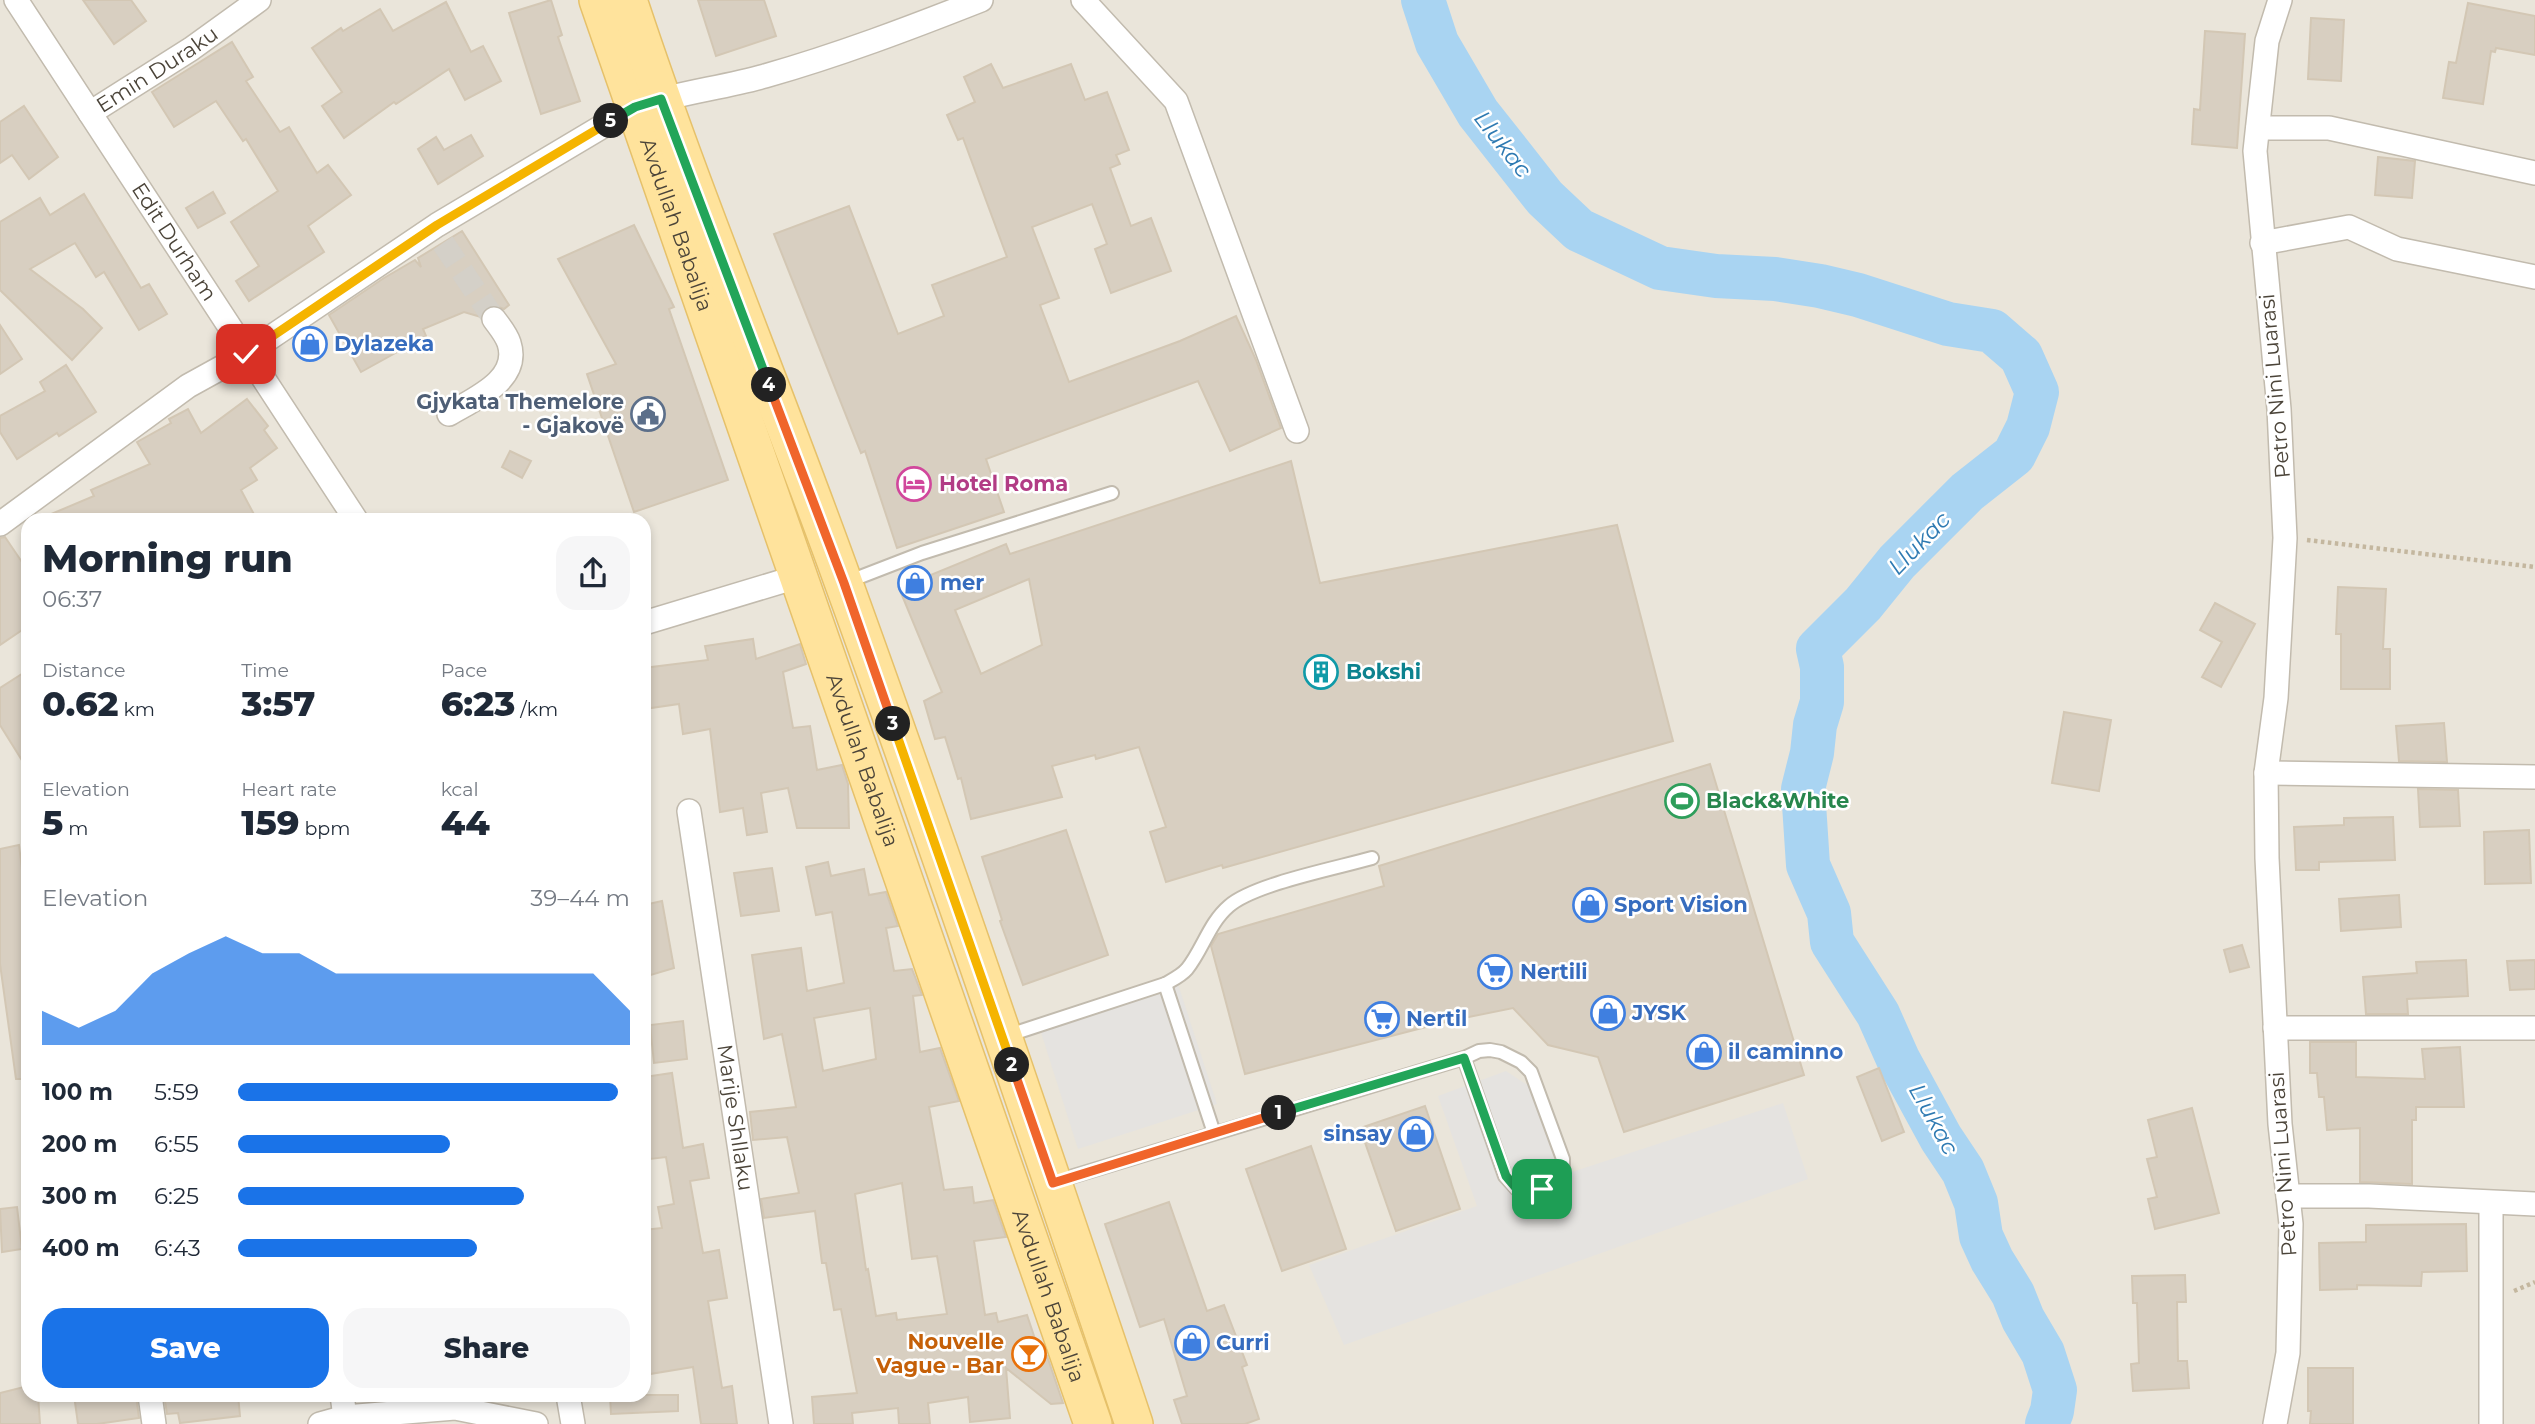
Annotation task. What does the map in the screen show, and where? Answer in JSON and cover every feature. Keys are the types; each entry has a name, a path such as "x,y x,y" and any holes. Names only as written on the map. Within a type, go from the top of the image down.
{"main road":[{"path":"598,0 646,99"},
{"path":"628,0 646,99"},
{"name":"Avdullah Babalija","path":"646,99 800,576 1093,1424"},
{"name":"Avdullah Babalija","path":"646,99 844,583 1134,1424"}],"street":[{"name":"Edit Durham","path":"16,0 351,513"},
{"name":"Emin Duraku","path":"90,113 191,49 259,0"},
{"path":"0,524 188,386 246,354 438,236 646,99 761,77 859,47 982,0"},
{"path":"1083,0 1176,101 1297,431"},
{"name":"Petro Nini Luarasi","path":"2275,1424 2288,1353 2291,1224 2280,1124 2267,858 2266,773 2276,698 2286,538 2279,409 2255,151 2267,41 2280,0"},
{"path":"2258,128 2329,128 2535,173"},
{"path":"2262,243 2349,227 2397,249 2535,277"},
{"path":"449,414 491,389 507,369 509,342 494,319"},
{"path":"651,621 800,576"},
{"path":"2266,773 2535,777"},
{"name":"Marije Shllaku","path":"689,811 781,1424"},
{"path":"2275,1028 2535,1028"},
{"path":"2288,1196 2359,1196 2535,1204"},
{"path":"2491,1203 2491,1424"},
{"path":"151,1402 154,1424"},
{"path":"569,1402 573,1424"},
{"path":"320,1424 343,1406 455,1408 536,1424"}],"lane":[{"path":"844,583 922,553 1112,493"},
{"path":"1002,1037 1164,984 1185,972 1212,925 1230,905 1257,890 1373,858"},
{"path":"1164,984 1214,1133"},
{"path":"1053,1183 1464,1058 1479,1051 1501,1052 1521,1062 1531,1072 1563,1158 1563,1174 1554,1183 1530,1191 1517,1189 1506,1176 1464,1058"}],"path":[{"path":"2286,538 2535,567"}],"shaded area":[{"path":"0,0 2535,0 2535,1424 0,1424"},
{"path":"1176,978 1217,1104 1078,1149 1038,1023"},
{"path":"1506,1071 1538,1092 1572,1172 1783,1103 1808,1179 1344,1345 1309,1265 1477,1206 1438,1096"}],"building":[{"path":"83,0 131,0 146,21 114,44"},
{"path":"551,0 562,35 558,37 580,101 541,114 509,13"},
{"path":"698,0 764,0 776,36 716,56"},
{"path":"446,2 471,52 483,46 501,81 465,100 449,69 396,104 394,102 344,138 322,106 342,92 312,48 341,28 343,31 380,9 393,31"},
{"path":"2468,3 2535,16 2535,55 2496,48 2495,52 2491,51 2483,104 2443,98 2449,62 2456,63"},
{"path":"2311,18 2344,20 2341,81 2308,79"},
{"path":"2205,31 2245,34 2237,148 2192,144 2194,109 2200,110"},
{"path":"232,42 253,77 246,81 280,132 289,127 317,173 328,165 351,195 308,226 324,252 249,301 236,281 259,266 231,222 278,191 246,139 243,141 216,101 174,127 152,92"},
{"path":"991,64 1003,88 1071,64 1085,100 1107,92 1129,150 1116,155 1120,164 1110,168 1131,226 1151,218 1171,271 1111,293 1095,249 1107,244 1092,204 1032,227 1059,298 1040,305 1069,382 1180,341 1236,316 1256,360 1281,428 1230,451 1198,381 986,459 1004,512 897,548 865,451 861,453 774,234 849,206 898,334 944,316 932,285 1007,257 963,138 958,140 947,115 975,102 964,77"},
{"path":"24,106 58,157 29,179 12,155 0,163 0,122"},
{"path":"471,135 483,156 438,184 418,149 436,137 444,150"},
{"path":"2378,157 2415,161 2412,198 2375,195"},
{"path":"213,192 225,213 198,228 186,208"},
{"path":"84,194 141,288 149,284 167,314 139,330 104,272 96,277 75,243 30,269 83,309 102,328 72,360 0,290 0,222 40,198 50,215"},
{"path":"634,225 674,307 669,309 728,480 634,512 587,374 616,364 558,259"},
{"path":"462,231 509,305 504,309 493,305 486,307 481,317 464,312 423,329 426,336 361,372 329,315 415,260 421,267 418,258"},
{"path":"0,325 22,359 0,374"},
{"path":"66,365 96,412 17,459 0,432 0,416 45,391 40,382"},
{"path":"247,399 268,426 264,430 277,448 250,468 257,480 241,490 253,513 54,513 94,496 91,490 150,464 137,442 171,423 169,419 188,409 201,433"},
{"path":"510,451 531,461 522,478 502,467"},
{"name":"Bokshi","path":"1291,461 1320,583 1617,525 1673,741 1166,882 1150,832 1166,827 1139,747 1096,759 1095,755 1052,766 1062,797 971,819 961,778 958,779 945,737 935,739 924,701 942,692 899,588 1006,544 1010,554","holes":["1029,579 1042,645 981,674 955,610"]},
{"path":"5,537 21,561 21,631 0,645 0,538"},
{"path":"2338,587 2386,589 2383,649 2390,649 2390,689 2341,689 2341,634 2336,634"},
{"path":"2215,603 2255,624 2221,687 2202,677 2222,642 2200,630"},
{"path":"753,639 756,659 800,644 806,664 783,672 793,728 810,726 817,770 842,765 848,784 849,828 797,828 788,788 761,793 767,832 747,835 743,808 720,812 710,729 683,734 679,704 651,708 651,667 708,660 705,646"},
{"path":"21,674 21,759 0,725 0,688"},
{"path":"2064,712 2111,720 2099,791 2052,783"},
{"path":"2444,723 2447,762 2399,761 2396,726"},
{"name":"Nertili","path":"1710,764 1804,1075 1624,1132 1598,1057 1548,1045 1513,1008 1449,1021 1245,1074 1211,946 1218,934 1384,886 1379,866"},
{"path":"2418,789 2458,790 2460,826 2420,827"},
{"path":"2393,817 2395,860 2319,862 2319,870 2296,870 2294,827 2344,825 2344,818"},
{"path":"1066,830 1108,955 1023,985 1000,921 1002,920 982,857"},
{"path":"2529,830 2531,883 2485,884 2484,832"},
{"path":"19,845 21,861 21,1079 16,1079 0,964 0,849"},
{"path":"828,862 831,876 864,869 869,895 886,892 898,926 886,928 894,971 912,969 922,995 913,996 920,1052 940,1048 959,1101 929,1107 944,1190 972,1187 974,1203 993,1200 1006,1237 974,1241 985,1315 996,1313 998,1322 1027,1315 1041,1357 1047,1356 1063,1403 1051,1404 1006,1368 1010,1418 970,1422 968,1397 928,1403 930,1424 899,1424 898,1408 852,1413 853,1424 814,1424 812,1397 857,1393 841,1309 834,1310 826,1263 822,1263 815,1211 764,1218 761,1199 799,1193 787,1137 753,1140 750,1112 796,1107 782,1034 764,1039 752,955 801,948 807,991 844,983 832,912 816,915 806,867","holes":["870,1008 876,1059 823,1071 814,1018","902,1183 912,1259 937,1256 947,1314 897,1320 896,1313 876,1316 855,1194"]},
{"path":"772,868 779,911 741,916 734,873"},
{"path":"2399,895 2401,927 2341,931 2339,899"},
{"path":"662,901 674,968 651,975 651,903"},
{"path":"2242,945 2249,967 2230,972 2224,950"},
{"path":"2466,960 2468,996 2407,999 2408,1014 2366,1014 2363,977 2417,973 2416,962"},
{"path":"2535,960 2535,989 2510,990 2507,961"},
{"path":"683,1021 687,1059 654,1063 651,1025"},
{"path":"2310,1042 2356,1042 2356,1077 2425,1079 2422,1049 2460,1047 2464,1107 2416,1107 2416,1120 2412,1120 2412,1184 2360,1182 2360,1128 2327,1130 2324,1097 2319,1097 2317,1073 2310,1073"},
{"path":"1879,1068 1904,1132 1882,1141 1857,1077"},
{"path":"672,1073 683,1148 703,1144 709,1178 690,1181 703,1253 719,1250 727,1298 708,1301 722,1388 732,1386 737,1424 701,1424 693,1367 651,1374 651,1229 662,1228 658,1207 674,1204 666,1157 651,1159 651,1076"},
{"path":"1425,1106 1460,1209 1396,1231 1360,1128"},
{"path":"2192,1108 2219,1213 2155,1229 2148,1199 2157,1197 2147,1159 2157,1157 2148,1120"},
{"path":"1311,1146 1346,1249 1282,1271 1246,1169"},
{"path":"1169,1202 1207,1311 1224,1305 1247,1365 1242,1367 1259,1419 1245,1424 1182,1424 1174,1400 1187,1396 1164,1319 1140,1327 1105,1224"},
{"path":"17,1207 21,1249 2,1252 0,1209"},
{"path":"2466,1224 2467,1271 2422,1272 2421,1286 2357,1285 2357,1289 2320,1290 2319,1243 2366,1242 2366,1225"},
{"path":"2185,1275 2186,1302 2177,1302 2178,1361 2187,1361 2189,1388 2133,1391 2131,1364 2139,1363 2137,1303 2133,1303 2132,1276"},
{"path":"2308,1368 2353,1368 2353,1424 2310,1424"},
{"path":"21,1388 21,1402 38,1402 40,1424 0,1424 0,1393"},
{"path":"651,1395 678,1395 678,1411 611,1414 610,1402 651,1402"},
{"path":"75,1402 137,1402 139,1418 78,1424"},
{"path":"165,1402 239,1402 240,1416 180,1423 178,1413 167,1414"}],"waterway":[{"name":"Llukac","path":"1423,0 1437,43 1478,113 1545,198 1579,230 1660,268 1820,286 1858,295 1948,324 1992,331 2021,356 2037,392 2028,427 2014,455 1967,492 1897,562 1863,604 1818,649 1822,667 1822,702 1803,789 1808,865 1829,913 1832,942 1878,1014 1898,1059 1941,1138 1963,1171 1976,1203 1981,1236 2043,1353 2055,1390 2047,1424"}],"tunnel":[{"path":"443,243 494,319"}],"place":[{"name":"Dylazeka","path":"310,344"},
{"name":"Gjykata Themelore - Gjakovë","path":"648,414"},
{"name":"Hotel Roma","path":"914,484"},
{"name":"mer","path":"915,583"},
{"name":"Bokshi","path":"1321,672"},
{"name":"Black&White","path":"1682,801"},
{"name":"Sport Vision","path":"1590,905"},
{"name":"Nertili","path":"1495,972"},
{"name":"JYSK","path":"1608,1013"},
{"name":"Nertil","path":"1382,1019"},
{"name":"il caminno","path":"1704,1052"},
{"name":"sinsay","path":"1416,1134"},
{"name":"Curri","path":"1192,1343"},
{"name":"Nouvelle Vague - Bar","path":"1029,1354"}],"route":[{"path":"246,354 437,225 635,107 661,99 844,583 1053,1183 1464,1058 1506,1176 1517,1189 1542,1189"}]}
